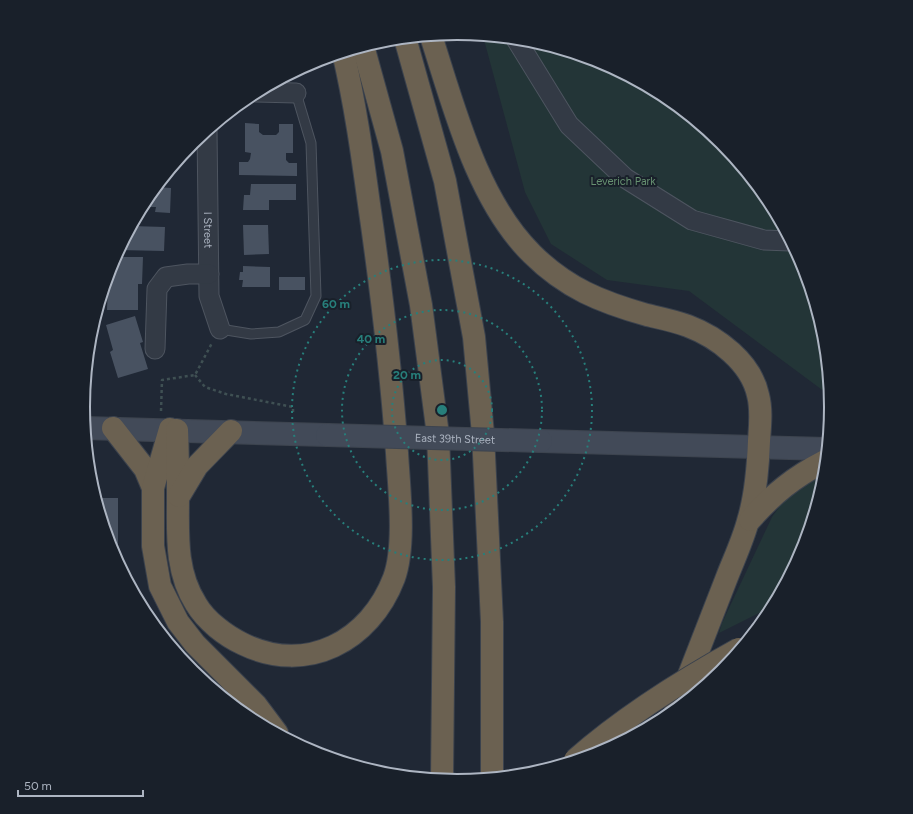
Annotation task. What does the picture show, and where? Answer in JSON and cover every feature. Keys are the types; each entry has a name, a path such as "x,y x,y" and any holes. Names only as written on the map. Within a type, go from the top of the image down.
{"highway":[{"path":"433,41 467,148 501,216 515,236 533,255 579,290 606,302 688,326 715,340 736,356 751,376 758,393 761,412 759,447 756,484 748,522 680,698"},
{"path":"407,43 445,181 474,337 483,434 492,622 492,772"},
{"path":"365,52 392,151 417,282 438,434 444,587 442,773"},
{"path":"169,423 178,498 178,542 180,567 196,605 213,624 233,639 255,650 285,656 306,655 342,643 370,621 386,596 395,576 400,532 396,445 386,335 353,94 344,58"},
{"path":"169,423 153,488 153,546 160,586 167,605 195,644 256,705 269,722"},
{"path":"113,428 145,469 153,488"},
{"path":"178,498 197,466 231,432"},
{"path":"748,522 769,498 804,472 818,464"},
{"path":"587,750 602,736 645,705 694,673 726,656"}],"main road":[{"name":"East 39th Street","path":"90,428 113,428 169,423 231,432 821,449"}],"street":[{"path":"520,46 569,125 625,178 692,220 764,240 783,240"},
{"path":"269,91 296,93"},
{"name":"I Street","path":"207,138 209,296 220,329"},
{"path":"155,349 157,289 166,277 188,274 209,274"}],"lane":[{"path":"220,329 251,334 279,332 305,320 316,296 311,143 296,93"}],"path":[{"path":"195,375 220,329"},
{"path":"169,423 162,380 195,375"},
{"path":"195,375 205,386 226,394 293,407 293,434"}],"green space":[{"name":"Leverich Park","path":"484,41 528,47 574,59 619,78 640,89 680,116 716,147 748,184 762,203 786,245 796,267 811,312 820,359 823,391 689,291 607,280 551,244 525,192"},
{"path":"816,478 804,525 786,569 761,612 719,633 722,623 772,517 790,492"}],"building":[{"path":"245,123 259,124 259,132 263,135 276,135 279,132 279,124 293,124 293,153 286,153 286,160 289,163 297,163 297,176 239,175 239,162 248,162 251,153 245,152"},
{"path":"251,184 296,184 296,200 269,200 269,210 243,210 244,195 250,195"},
{"path":"162,187 171,188 170,213 155,212 156,207 149,207"},
{"path":"243,225 268,225 269,254 244,255"},
{"path":"137,226 165,227 164,251 125,250"},
{"path":"122,257 143,257 142,284 138,284 138,310 107,310 108,294"},
{"path":"243,266 270,267 270,287 242,287 243,280 239,280 240,272 243,272"},
{"path":"279,277 305,277 305,290 279,290"},
{"path":"135,316 143,342 140,343 148,369 118,378 110,352 113,350 106,325"},
{"path":"101,498 118,498 118,544 116,544"}]}
